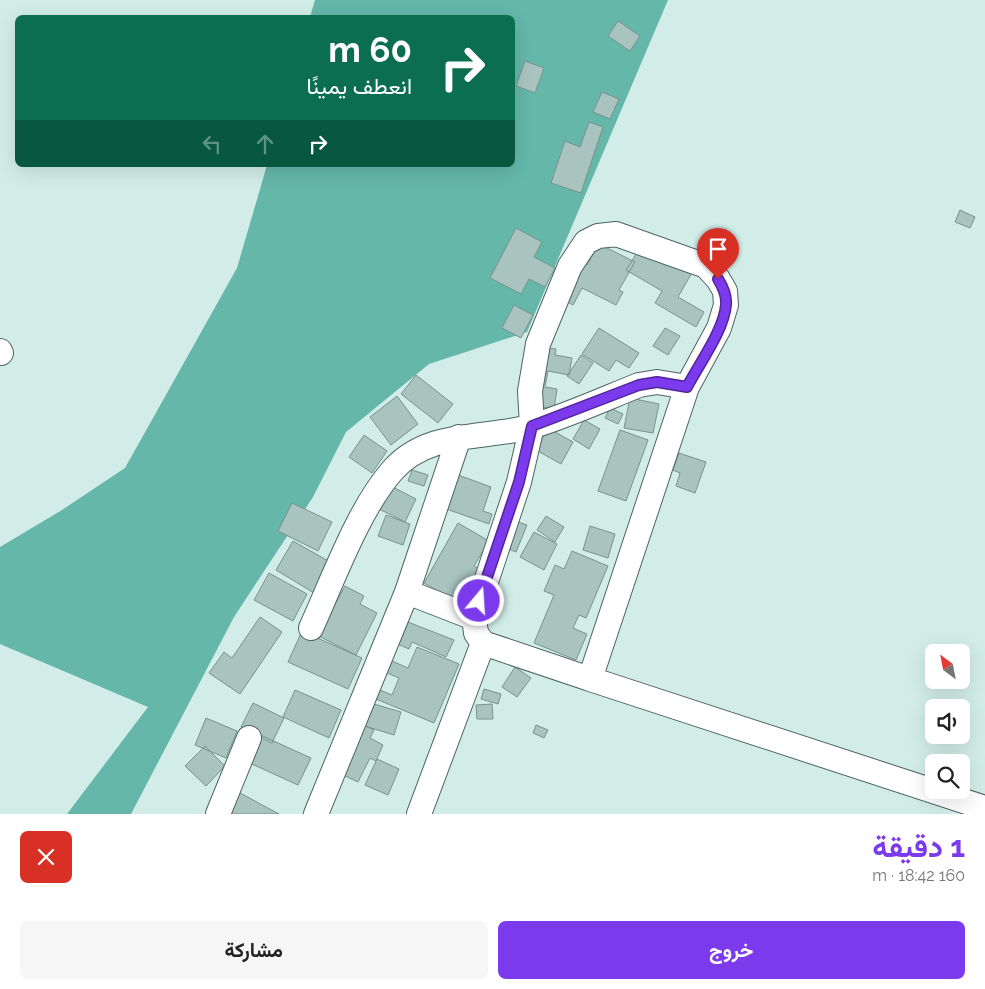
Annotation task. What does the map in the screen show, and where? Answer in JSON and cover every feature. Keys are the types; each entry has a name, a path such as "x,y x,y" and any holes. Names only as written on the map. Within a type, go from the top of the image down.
{"street":[{"path":"590,679 687,387 719,328 726,305 725,291 706,266 616,234 598,236 586,242 570,266 538,344 530,392 532,426 519,482 474,618 476,633 483,643 590,679 985,808"},
{"path":"311,628 368,504 392,470 407,457 446,439 532,426 639,385 657,382 687,387"},
{"path":"316,814 407,592 459,437"},
{"path":"407,592 474,618"},
{"path":"419,814 483,643"},
{"path":"218,814 249,738"}],"green space":[{"path":"315,0 668,0 527,332 429,364 346,432 313,497 234,617 131,814 67,814 148,707 0,644 0,547 62,510 125,468 237,268 266,167 515,167 515,15 311,15"}],"building":[{"path":"618,21 640,36 630,51 608,36"},
{"path":"525,61 544,68 535,93 516,86"},
{"path":"602,92 619,99 610,119 593,112"},
{"path":"589,122 603,127 581,193 551,183 565,141 580,147"},
{"path":"960,210 975,217 970,228 955,222"},
{"path":"516,228 542,242 534,257 555,268 545,287 529,279 521,294 490,278"},
{"path":"645,240 694,269 678,297 704,312 696,327 655,303 662,291 626,270"},
{"path":"599,244 635,262 619,290 623,292 616,305 582,288 573,305 549,292 569,255 587,265"},
{"path":"514,305 533,315 521,338 502,328"},
{"path":"599,328 639,353 629,368 616,360 609,371 582,354"},
{"path":"665,328 680,336 668,355 653,346"},
{"path":"540,347 556,349 555,355 572,358 569,375 548,371 545,387 557,389 554,409 530,405"},
{"path":"581,355 593,363 579,384 567,376"},
{"path":"416,375 453,404 438,423 401,394"},
{"path":"397,396 418,424 391,445 370,417"},
{"path":"630,398 659,404 653,433 624,428"},
{"path":"610,408 623,414 618,424 605,418"},
{"path":"584,420 600,429 589,449 573,439"},
{"path":"548,428 573,442 561,464 536,450"},
{"path":"620,430 648,440 626,501 598,491"},
{"path":"364,435 387,451 372,473 349,457"},
{"path":"679,453 706,462 695,493 676,486 680,473 673,470"},
{"path":"412,470 428,475 424,486 408,481"},
{"path":"450,472 491,487 483,511 492,514 489,524 438,506"},
{"path":"385,483 416,499 405,522 373,506"},
{"path":"292,503 332,522 318,551 278,531"},
{"path":"386,515 410,524 403,545 378,536"},
{"path":"546,516 564,527 555,542 537,530"},
{"path":"506,518 527,525 516,552 496,544"},
{"path":"458,523 489,541 474,566 483,572 464,606 424,583"},
{"path":"590,526 615,534 608,558 583,550"},
{"path":"534,532 557,544 544,570 520,557"},
{"path":"293,541 332,563 314,593 276,570"},
{"path":"572,551 608,566 586,618 579,615 573,628 587,634 576,660 534,643 554,595 544,591 555,565 564,569"},
{"path":"269,573 307,594 293,621 254,600"},
{"path":"345,586 364,596 360,604 377,613 356,655 307,630 329,615"},
{"path":"390,615 454,640 446,657 412,642 409,649 381,637"},
{"path":"260,617 282,632 240,694 209,673 224,652 232,658"},
{"path":"302,631 362,658 348,689 288,662"},
{"path":"417,647 459,664 434,723 376,699 380,690 392,695 399,678 380,670 385,658 408,668"},
{"path":"515,667 531,678 517,697 502,687"},
{"path":"484,689 501,694 498,704 481,699"},
{"path":"295,690 341,710 329,738 283,717"},
{"path":"364,701 401,712 394,735 358,724"},
{"path":"253,703 284,718 272,743 241,727"},
{"path":"492,704 493,719 477,719 476,705"},
{"path":"206,718 237,731 226,758 195,745"},
{"path":"360,723 374,730 370,738 383,745 376,761 370,758 358,782 328,768"},
{"path":"536,725 548,730 544,738 533,733"},
{"path":"245,728 311,758 298,785 232,755"},
{"path":"205,746 225,766 206,786 185,766"},
{"path":"377,759 399,769 388,795 365,785"},
{"path":"227,786 279,814 221,814"}],"route":[{"path":"479,601 519,482 532,426 639,385 657,382 687,387 719,328 726,305 725,291 718,279"}]}
